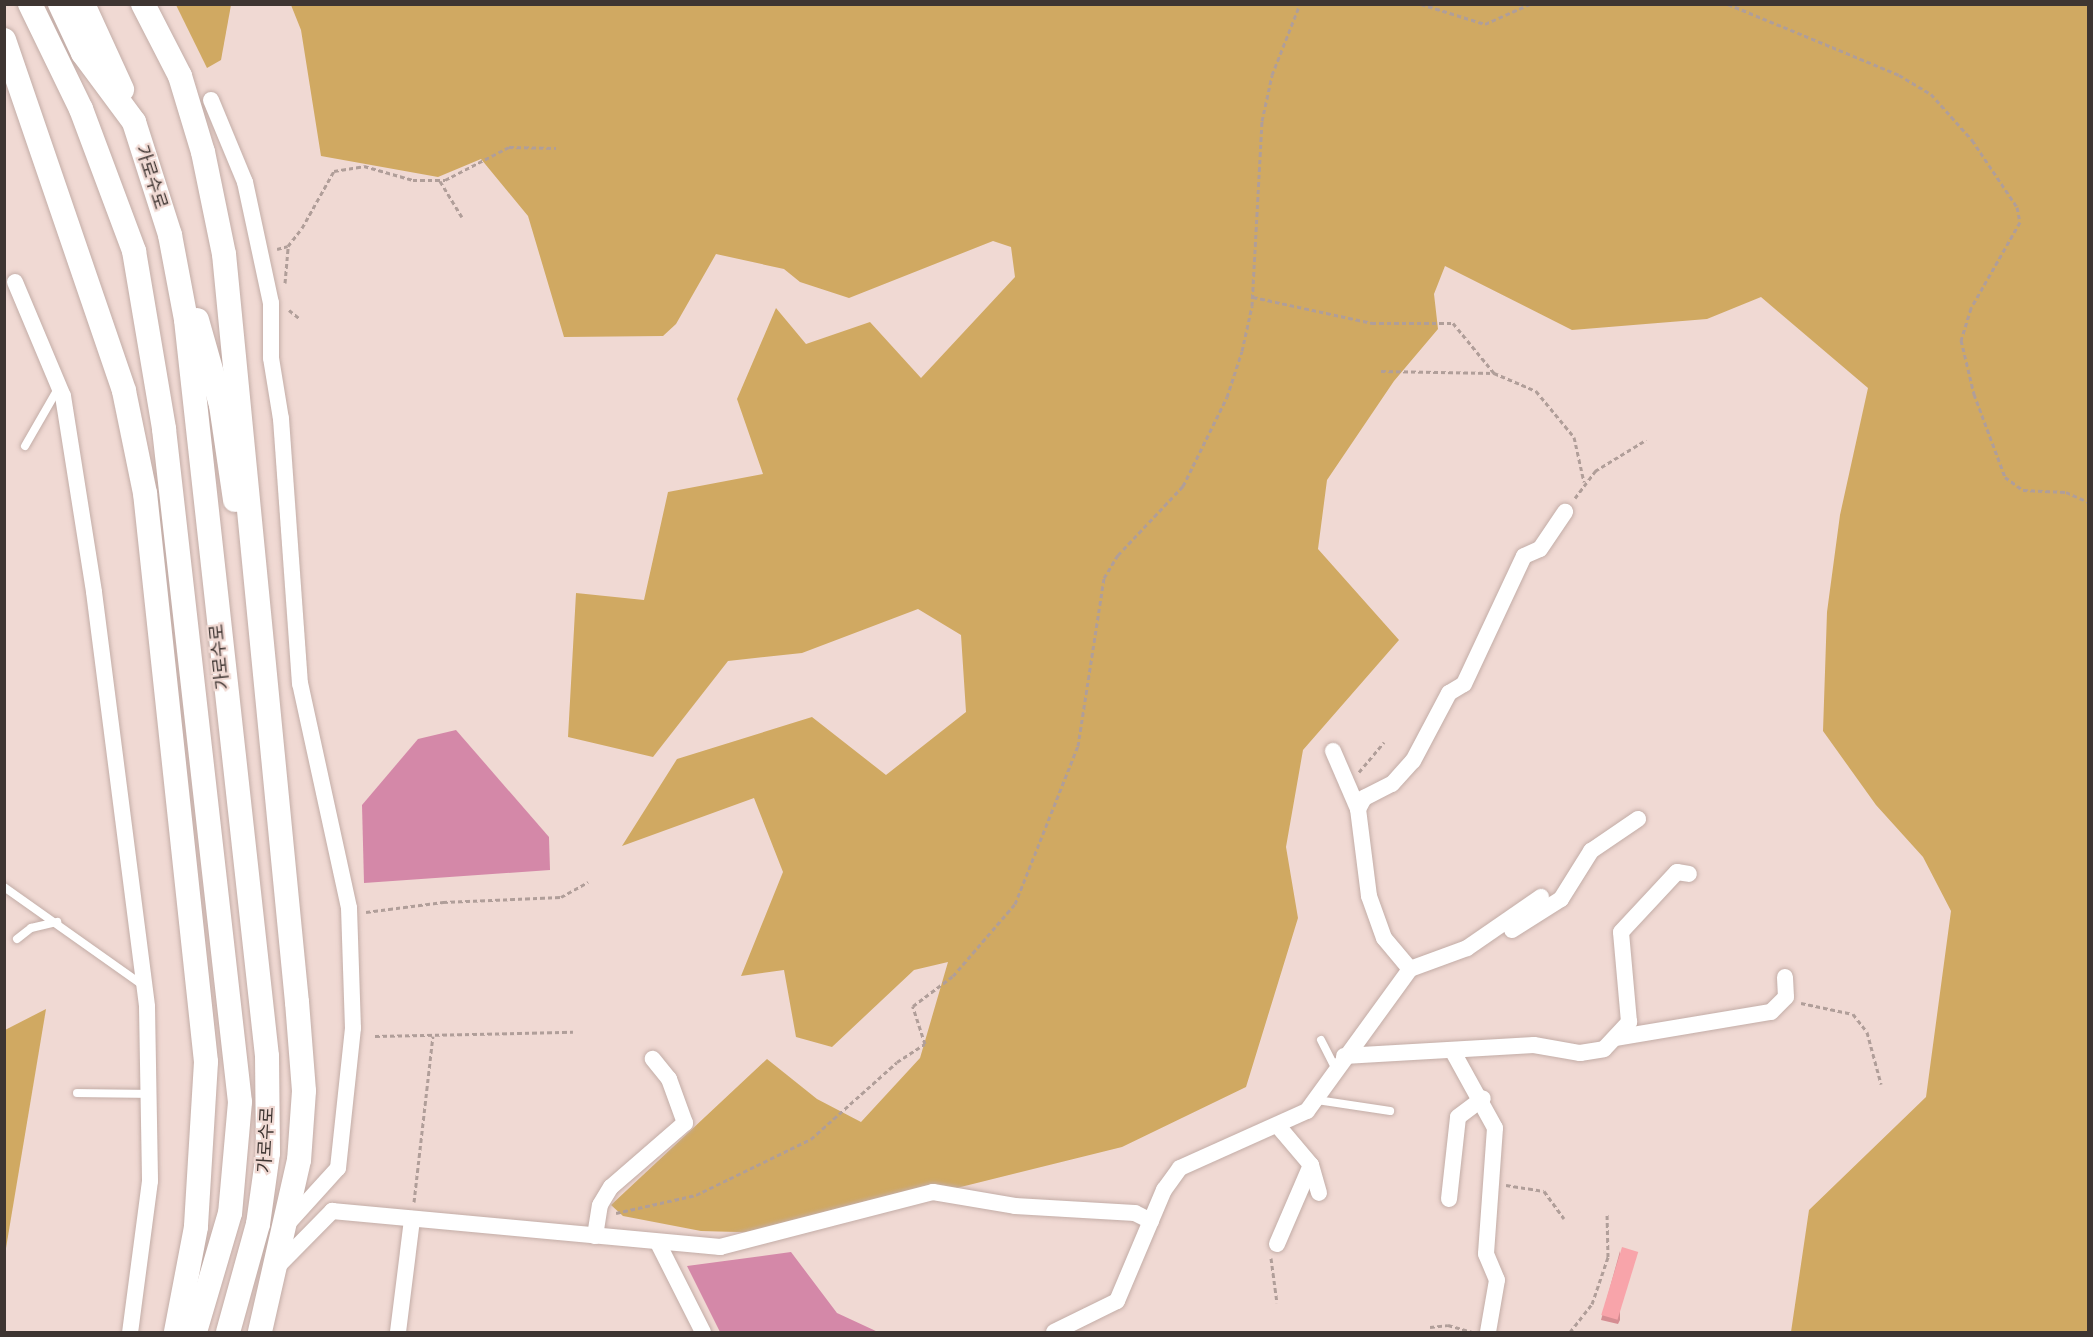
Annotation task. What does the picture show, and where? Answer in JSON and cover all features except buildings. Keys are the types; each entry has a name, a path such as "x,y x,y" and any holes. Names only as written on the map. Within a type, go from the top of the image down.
{"main road":[{"name":"가로수로","path":"30,4 81,108 134,250 165,429 240,1102 230,1213 195,1332"},
{"name":"가로수로","path":"60,4 83,53 134,123 170,236 186,321 267,1056 268,1153 258,1224 228,1332"},
{"path":"83,4 134,123"},
{"name":"가로수로","path":"143,4 180,76 203,152 224,254 264,646 304,1091 289,1222 260,1332"},
{"path":"4,40 124,391 145,493 206,1062 196,1227 176,1332"},
{"path":"170,236 221,405 246,584 264,646"}],"street":[{"path":"211,100 245,182 271,303 271,358 281,419 300,683 350,915 353,1028 338,1168 289,1222"},
{"path":"10,283 60,387 94,592 144,986 151,1094 146,1232 130,1332"},
{"path":"1358,809 1364,798 1392,784 1413,761 1449,693 1464,684 1524,556 1540,549 1565,512"},
{"path":"1334,751 1358,809 1369,896 1384,938 1410,969"},
{"path":"1451,953 1476,953 1561,899 1591,851 1638,819"},
{"path":"1339,1062 1452,1050 1534,1045 1580,1053 1604,1049 1629,1022 1621,932 1677,872 1689,874"},
{"path":"1067,1330 1117,1301 1151,1221 1180,1168 1278,1126 1317,1100 1339,1062 1410,969 1451,953 1540,897"},
{"path":"1615,1038 1770,1012 1786,997 1785,978"},
{"path":"1452,1050 1483,1098 1495,1128 1486,1254 1497,1280 1488,1332"},
{"path":"596,1230 611,1187 685,1123 669,1079 653,1059"},
{"path":"1449,1200 1458,1117 1483,1098"},
{"path":"1278,1126 1311,1165 1319,1193"},
{"path":"1277,1244 1311,1165"},
{"path":"279,1265 332,1211 596,1230 658,1243 720,1247 749,1242 933,1192 1015,1206 1135,1213 1151,1221"},
{"path":"398,1332 412,1218"},
{"path":"658,1243 703,1332"}],"lane":[{"path":"25,446 60,387"},
{"path":"4,887 57,922 144,986"},
{"path":"16,939 31,928 57,922"},
{"path":"1321,1040 1339,1062"},
{"path":"78,1094 151,1094"},
{"path":"1317,1100 1390,1111"}],"path":[{"path":"596,1230 620,1210 696,1195 772,1161 811,1138 897,1062 925,1044 913,1006 983,945 1020,895 1078,746 1104,578 1118,555 1182,486 1227,397 1253,297 1262,121 1272,75 1300,4"},
{"path":"1421,4 1485,24 1530,4"},
{"path":"1728,4 1899,75 1931,94 1972,140 2017,207 2020,222 1971,308 1961,340 1974,394 2005,477 2023,490 2066,492 2088,502"},
{"path":"286,295 288,246 334,171 364,166 413,180 439,180 509,147 556,148"},
{"path":"439,180 462,217"},
{"path":"262,256 288,246"},
{"path":"1253,297 1372,323 1453,322 1494,374"},
{"path":"287,302 299,318"},
{"path":"1381,371 1494,374 1536,391 1567,424 1584,482"},
{"path":"1565,512 1584,482 1646,440"},
{"path":"1348,785 1384,742"},
{"path":"350,915 424,903 561,897 588,882"},
{"path":"1786,997 1853,1014 1867,1032 1881,1084"},
{"path":"375,1036 573,1032"},
{"path":"412,1218 433,1035"},
{"path":"1492,1185 1544,1191 1564,1219"},
{"path":"1570,1332 1592,1304 1608,1257 1607,1214"},
{"path":"1277,1244 1269,1248 1277,1303"},
{"path":"1430,1327 1448,1325 1472,1332"}],"shaded area":[{"path":"176,5 231,5 221,60 207,68"},
{"path":"291,5 2088,5 2088,1332 1791,1332 1809,1210 1926,1097 1951,911 1923,857 1876,805 1823,731 1827,612 1840,515 1868,388 1761,297 1707,319 1572,330 1445,266 1434,294 1438,329 1394,381 1327,480 1318,549 1399,640 1303,750 1286,847 1298,918 1246,1087 1122,1147 776,1233 701,1231 623,1216 611,1205 767,1059 817,1099 861,1122 920,1058 948,962 914,970 832,1047 796,1037 784,970 741,976 783,872 754,798 622,846 677,759 812,717 886,775 966,712 961,635 918,609 802,653 728,661 653,757 568,737 576,593 644,600 668,492 763,474 737,399 776,308 806,344 870,322 921,378 1015,277 1011,247 993,241 849,298 800,282 784,269 716,254 676,324 663,336 564,337 528,216 481,159 438,177 321,156 301,30"},
{"path":"456,730 549,837 550,870 364,883 362,805 418,739"},
{"path":"46,1009 5,1254 5,1030"},
{"path":"791,1252 837,1313 878,1332 720,1332 687,1266"}]}
